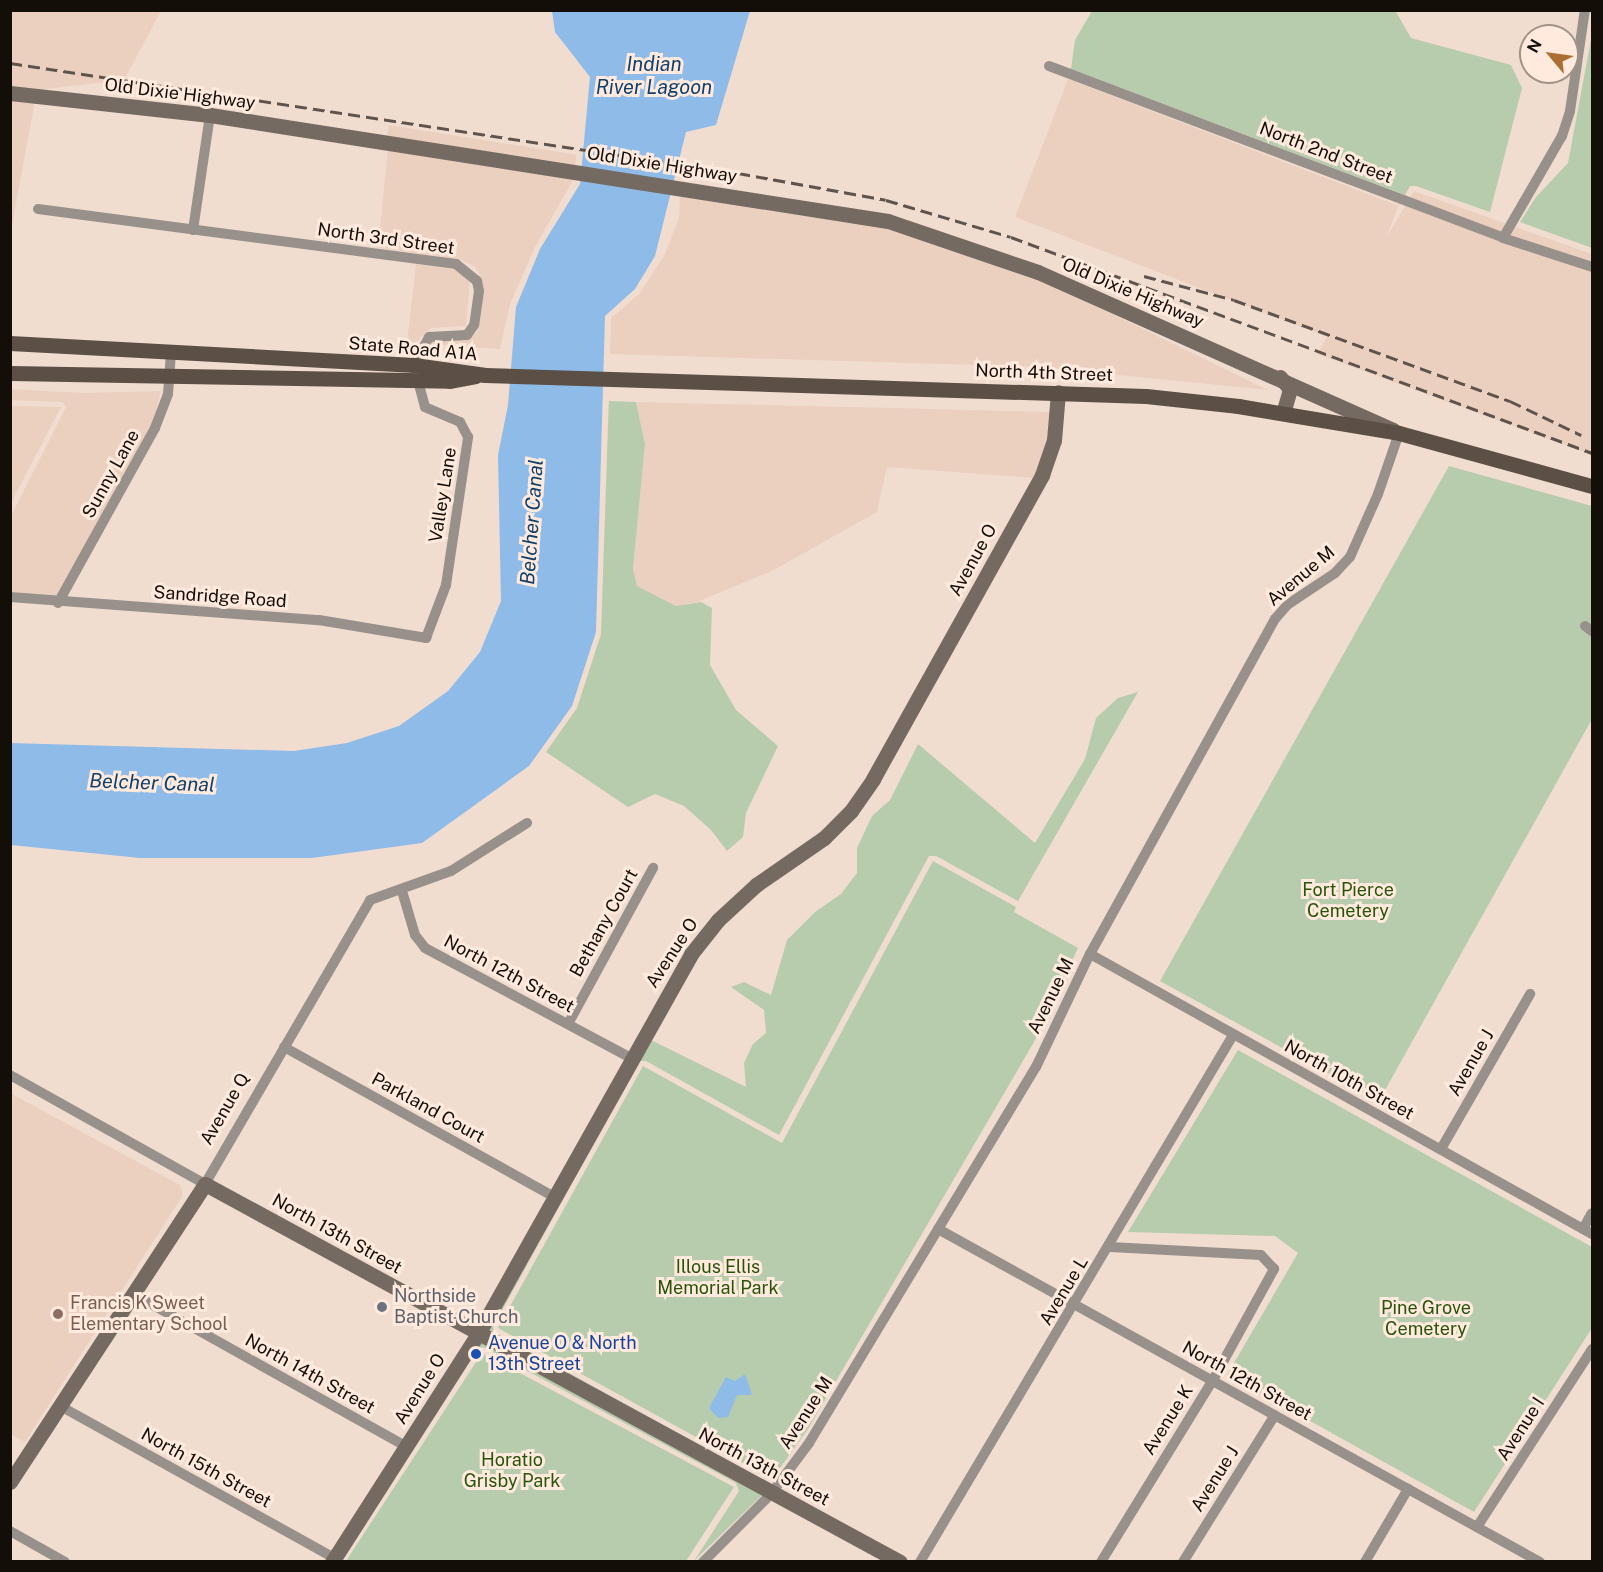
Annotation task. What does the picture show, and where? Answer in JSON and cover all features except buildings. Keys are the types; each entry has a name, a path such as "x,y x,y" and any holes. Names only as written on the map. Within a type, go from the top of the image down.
{"main road":[{"name":"State Road A1A","path":"10,343 171,352 416,373"},
{"name":"State Road A1A","path":"10,373 170,376 416,373 484,375"},
{"name":"North 4th Street","path":"484,375 1146,396 1283,413 1399,433 1593,486"}],"street":[{"path":"1503,238 1562,136 1570,111 1585,10"},
{"name":"North 2nd Street","path":"1050,66 1503,238 1593,267"},
{"name":"Old Dixie Highway","path":"10,93 210,116 888,221 1038,272 1280,377 1399,433"},
{"path":"193,230 210,116"},
{"name":"North 3rd Street","path":"39,209 445,262 468,271 479,291 471,332 429,337 416,373"},
{"name":"Sunny Lane","path":"58,603 155,428 168,394 171,352"},
{"name":"Valley Lane","path":"416,373 425,407 459,422 468,437 446,585 426,638"},
{"path":"1280,377 1290,389 1283,413"},
{"name":"Avenue O","path":"333,1560 478,1334 691,954 718,920 756,885 824,838 851,811 873,779 1042,475 1053,440 1058,392"},
{"name":"Avenue M","path":"703,1562 771,1494 809,1443 1038,1063 1090,954 1275,620 1287,605 1312,592 1335,573 1350,556 1378,494 1399,433"},
{"name":"Sandridge Road","path":"10,597 58,603 319,620 426,638"},
{"name":"Avenue Q","path":"10,1482 62,1407 205,1184 363,908 378,896 402,891 451,871 527,823"},
{"name":"Bethany Court","path":"568,1024 653,868"},
{"name":"North 12th Street","path":"402,891 415,935 425,948 631,1058"},
{"name":"North 10th Street","path":"1090,954 1588,1232"},
{"name":"Avenue J","path":"1442,1149 1530,994"},
{"name":"Avenue L","path":"920,1562 1110,1247 1233,1035"},
{"name":"Parkland Court","path":"284,1047 555,1198"},
{"name":"North 13th Street","path":"10,1075 478,1334 900,1562"},
{"path":"1588,1232 1593,1213"},
{"name":"North 12th Street","path":"938,1229 1537,1561"},
{"name":"Avenue K","path":"1101,1562 1213,1380 1272,1277 1272,1263 1261,1255 1110,1247"},
{"name":"North 14th Street","path":"135,1295 407,1447"},
{"name":"Avenue I","path":"1477,1527 1593,1349"},
{"name":"North 15th Street","path":"62,1407 333,1560"},
{"name":"Avenue J","path":"1183,1562 1275,1415"},
{"path":"1365,1562 1408,1489"},
{"path":"10,1531 65,1562"}],"shaded area":[{"path":"11,11 161,11 124,80 37,90 11,88"},
{"path":"1068,79 1398,206 1345,344 1015,217"},
{"path":"11,99 35,101 11,231"},
{"path":"389,125 577,155 575,167 387,137"},
{"path":"388,148 575,177 535,247 510,304 500,349 430,344 435,340 466,338 477,333 482,279 475,267 460,259 378,248"},
{"path":"1414,191 1592,254 1592,455 1317,354"},
{"path":"680,196 867,222 964,251 1057,287 1268,390 1039,367 610,354 611,318 640,293 665,254 679,217"},
{"path":"416,264 458,270 470,280 466,326 431,328 415,343 407,342"},
{"path":"10,389 83,393 161,391 152,427 55,597 11,592 11,516 66,407 62,402 11,400"},
{"path":"636,402 1051,412 1046,447 1036,478 887,467 877,512 772,571 697,602 676,606 637,586 633,569 645,444"},
{"path":"10,406 61,407 11,503"},
{"name":"Francis K Sweet Elementary School","path":"10,1093 180,1185 183,1195 25,1442 10,1434"}],"green space":[{"path":"1395,10 1411,38 1511,65 1522,88 1490,212 1416,186 1410,186 1405,195 1071,69 1075,40 1092,11"},
{"path":"1592,34 1592,248 1520,222 1536,197 1568,163"},
{"path":"609,396 609,401 636,402 645,444 633,569 637,586 676,606 701,602 712,608 710,665 736,710 778,746 746,813 743,837 727,851 711,830 684,806 655,794 628,807 546,752 577,708 601,634"},
{"name":"Fort Pierce Cemetery","path":"1449,466 1592,506 1592,719 1379,1101 1160,981"},
{"path":"1138,692 1018,901 936,856 929,856 779,1135 646,1061 639,1061 493,1327 496,1333 771,1484 486,1332 649,1039 746,1087 744,1063 753,1044 766,1033 764,1010 731,987 744,982 771,995 787,940 815,912 841,894 857,873 857,848 872,816 890,800 918,744 1035,843 1085,759 1096,718 1118,698"},
{"name":"Illous Ellis Memorial Park","path":"933,861 1016,907 1014,912 1078,948 1034,1042 808,1429 772,1479 498,1328 643,1066 782,1143"},
{"name":"Pine Grove Cemetery","path":"1238,1050 1592,1247 1592,1328 1474,1512 1227,1375 1298,1253 1275,1236 1128,1232"},
{"path":"480,1342 762,1495 694,1561 739,1491 736,1483 483,1347 477,1349"},
{"name":"Horatio Grisby Park","path":"482,1353 734,1487 686,1561 346,1561"}],"water":[{"name":"Indian River Lagoon","path":"552,11 750,11 716,125 686,132 655,256 635,289 605,316 596,632 572,706 529,766 422,843 312,858 140,858 11,845 10,743 294,751 347,743 399,726 448,691 480,652 501,601 498,455 508,405 516,307 540,249 580,184 590,77 555,32"},
{"path":"745,1374 752,1395 737,1395 728,1417 718,1418 709,1408 726,1377 735,1381"}],"railway":[{"path":"10,63 738,173 886,200 1011,237 1592,453"},
{"path":"1144,276 1234,300 1510,401 1581,435"}],"place":[{"name":"Northside Baptist Church","path":"382,1307"},
{"name":"Francis K Sweet Elementary School","path":"58,1314"},
{"name":"Avenue O & North 13th Street","path":"476,1354"}],"water label":[{"name":"Belcher Canal","path":"532,522"},
{"name":"Belcher Canal","path":"152,783"}]}
